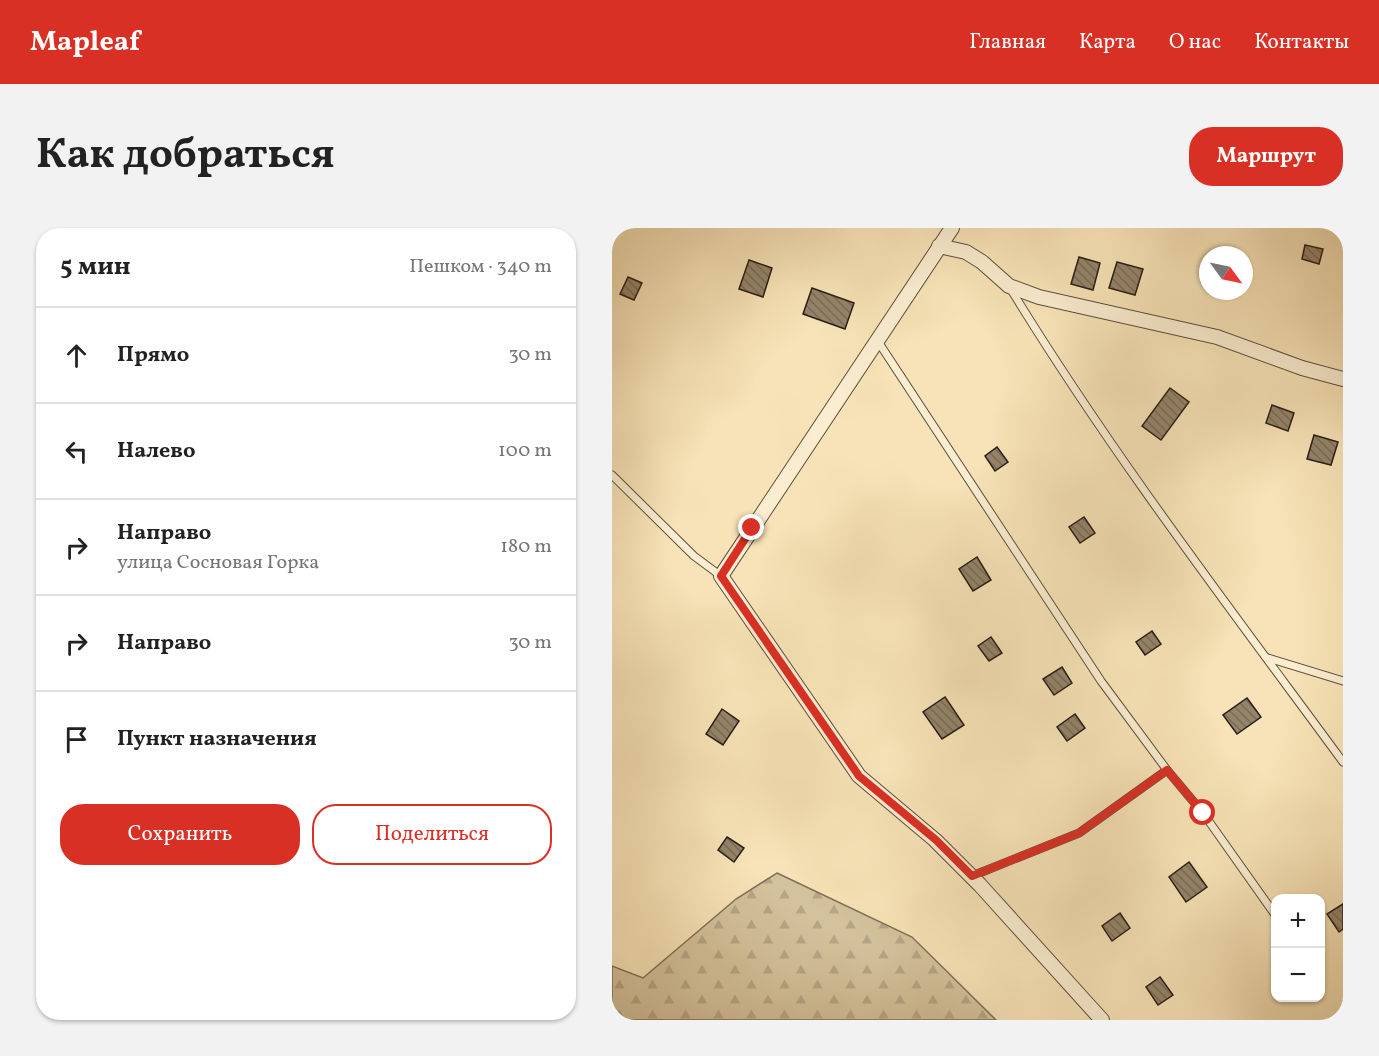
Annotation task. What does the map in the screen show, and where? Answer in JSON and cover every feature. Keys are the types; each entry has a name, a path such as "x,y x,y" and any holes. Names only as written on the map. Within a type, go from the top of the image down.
{"street":[{"path":"952,228 721,576 859,776 936,840 972,876 1102,1020"},
{"path":"939,246 974,257 1009,286 1039,297 1217,336 1302,368 1343,379"}],"lane":[{"path":"1009,286 1050,354 1343,762"},
{"path":"877,340 1101,681 1167,770 1203,813 1271,910"},
{"path":"612,475 694,556 721,576"},
{"path":"1267,658 1343,681"},
{"path":"972,876 1079,833 1167,770"}],"green space":[{"path":"777,873 912,937 996,1020 612,1020 612,966 643,978 736,899"}],"building":[{"path":"1305,245 1323,249 1319,264 1302,259"},
{"path":"1079,257 1100,263 1093,290 1071,284"},
{"path":"749,260 772,268 763,297 739,289"},
{"path":"1117,262 1143,269 1135,295 1109,288"},
{"path":"628,277 642,283 634,300 620,294"},
{"path":"812,288 854,303 845,329 803,314"},
{"path":"1170,388 1189,402 1161,440 1142,426"},
{"path":"1272,405 1294,413 1288,431 1266,423"},
{"path":"1314,435 1338,442 1331,465 1307,459"},
{"path":"997,447 1008,462 995,471 985,456"},
{"path":"1084,517 1095,533 1080,543 1069,527"},
{"path":"977,557 991,580 973,591 959,569"},
{"path":"1152,631 1161,644 1145,655 1136,642"},
{"path":"991,637 1002,653 989,661 978,646"},
{"path":"1062,667 1072,683 1054,695 1043,679"},
{"path":"945,697 964,725 942,739 923,712"},
{"path":"1247,698 1261,717 1237,734 1223,715"},
{"path":"722,709 739,721 723,745 706,734"},
{"path":"1075,714 1085,728 1067,741 1057,727"},
{"path":"727,837 744,848 734,862 718,850"},
{"path":"1189,862 1207,887 1186,902 1169,877"},
{"path":"1343,904 1343,929 1339,932 1327,914"},
{"path":"1120,913 1130,928 1112,941 1102,926"},
{"path":"1160,977 1173,995 1158,1005 1146,987"}],"route":[{"path":"752,528 721,576 815,709 859,776 936,840 972,876 1024,853 1079,833 1167,770 1203,813"}]}
